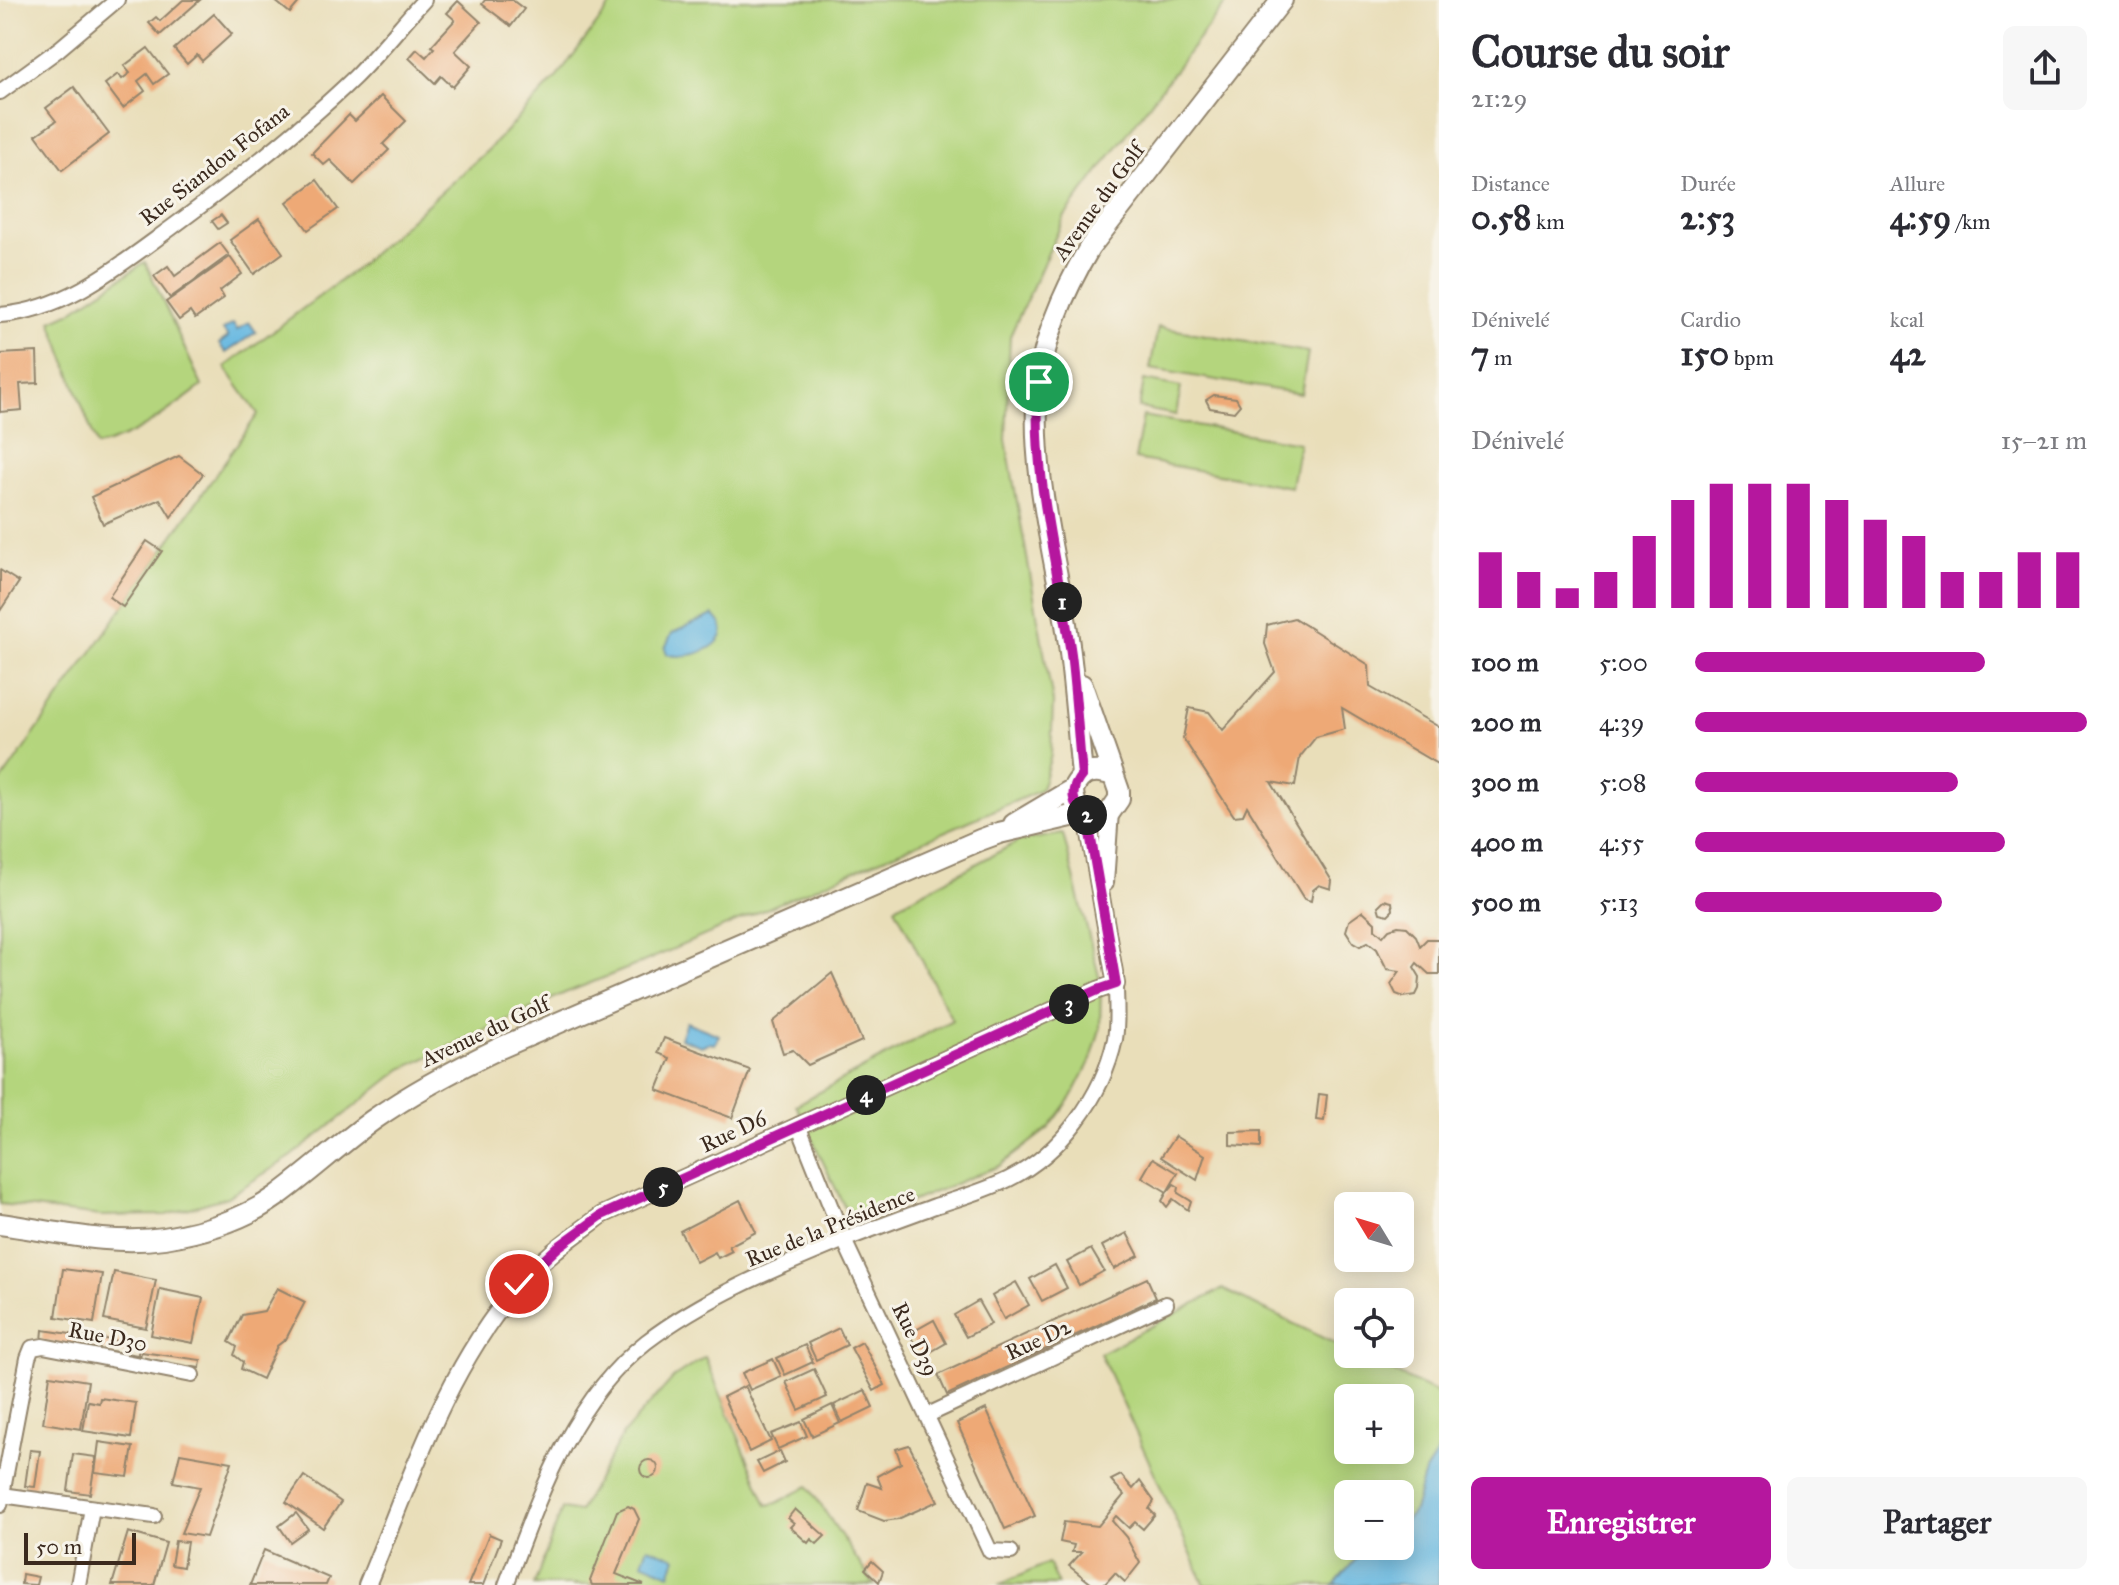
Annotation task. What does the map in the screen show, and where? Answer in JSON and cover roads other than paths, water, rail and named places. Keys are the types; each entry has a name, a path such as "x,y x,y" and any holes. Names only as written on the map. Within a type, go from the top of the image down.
{"main road":[{"name":"Avenue du Golf","path":"1086,815 1075,805 1077,782 1071,655 1037,435 1039,382 1055,314 1090,247 1282,0"},
{"name":"Avenue du Golf","path":"0,1224 111,1240 162,1238 222,1224 275,1197 371,1122 442,1076 500,1048 999,833 1086,815 1103,816 1119,799 1119,791 1071,655"},
{"path":"1077,782 1097,770 1113,775"},
{"name":"Avenue du Golf","path":"999,833 1077,782"}],"street":[{"path":"0,92 59,49 117,0"},
{"name":"Rue Siandou Fofana","path":"0,315 28,313 61,301 129,258 201,206 273,150 356,76 424,0"},
{"name":"Rue de la Présidence","path":"1104,904 1110,812"},
{"name":"Rue de la Présidence","path":"506,1585 536,1505 570,1433 615,1373 644,1344 715,1297 844,1240 988,1189 1038,1161 1063,1138 1082,1114 1110,1058 1115,1037 1116,984 1086,815"},
{"name":"Rue D6","path":"367,1585 443,1400 480,1335 519,1284 558,1247 602,1215 1116,984"},
{"name":"Rue D39","path":"798,1125 844,1240 990,1551 1011,1552"},
{"name":"Rue D2","path":"928,1415 1166,1304"},
{"name":"Rue D30","path":"1,1500 32,1348 43,1346 192,1375"},
{"path":"1,1500 154,1516"},
{"path":"78,1585 92,1508"}],"water":[{"path":"249,322 256,332 226,353 219,344 228,337 223,330 233,324 237,330"},
{"path":"713,615 721,625 722,633 710,648 688,655 667,654 665,648 672,633"},
{"path":"686,1022 719,1035 715,1044 701,1046 680,1038"},
{"path":"1439,1450 1439,1585 1334,1585 1355,1560 1414,1560 1414,1511 1425,1472"},
{"path":"648,1547 676,1558 670,1574 642,1562"}]}
